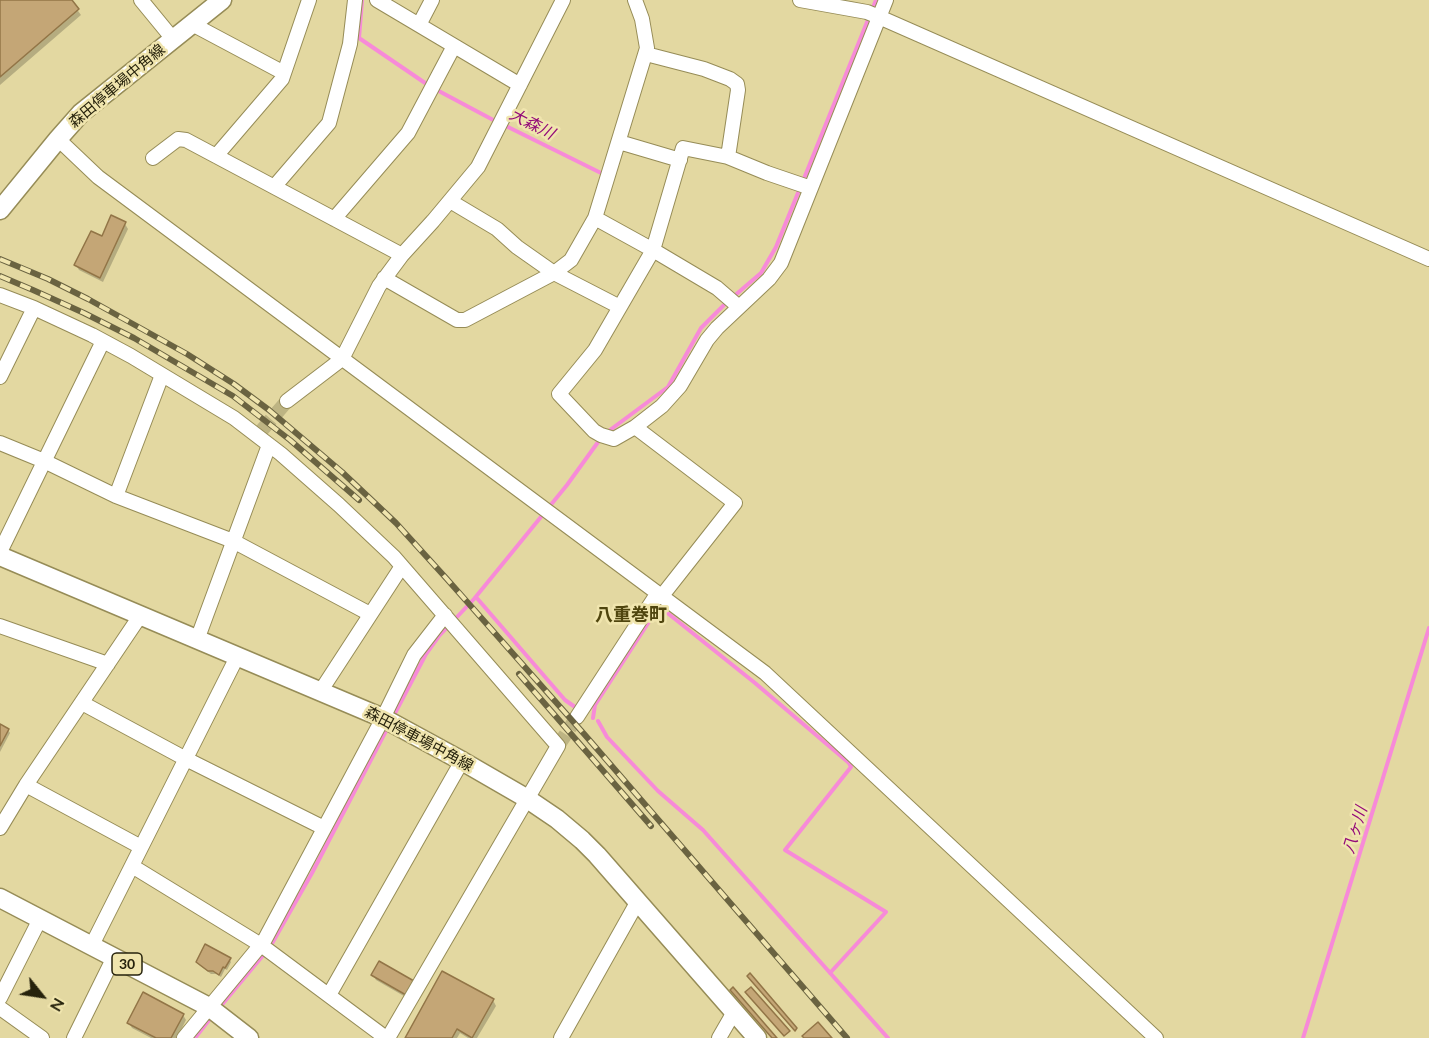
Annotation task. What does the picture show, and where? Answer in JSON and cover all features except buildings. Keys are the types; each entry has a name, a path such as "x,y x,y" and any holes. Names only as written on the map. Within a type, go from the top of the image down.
{"main road":[{"name":"森田停車場中角線","path":"0,210 81,113 222,0"},
{"name":"森田停車場中角線","path":"1,556 389,721 526,798 557,819 597,855 757,1038"},
{"name":"30","path":"0,898 209,1007 249,1038"}],"street":[{"path":"141,0 173,39"},
{"path":"216,156 282,79 309,0"},
{"path":"274,187 329,123 350,44 354,0"},
{"path":"377,0 520,85"},
{"path":"419,25 432,0"},
{"path":"287,401 342,359 379,285 478,167 562,0"},
{"path":"384,279 457,320 465,320 554,273 571,260 595,218 646,54 642,19 635,0"},
{"path":"800,0 874,15 1429,259"},
{"path":"805,186 728,157 684,148 653,250 595,350 559,394 594,430 614,439 635,427 662,406 680,386 707,340 734,302 769,279 781,263 805,186 874,15 886,0"},
{"path":"192,24 284,73"},
{"path":"334,219 408,133 454,46"},
{"path":"646,54 704,69 737,84 728,157"},
{"path":"58,139 98,177 765,673 1156,1038"},
{"path":"153,158 178,139 186,140 402,255"},
{"path":"619,142 680,160"},
{"path":"450,201 497,229 517,247 554,273 620,307"},
{"path":"595,218 717,288 734,302"},
{"path":"0,295 34,308 103,341 260,433 269,445 339,505 402,566 558,746 387,1038 261,945 132,866"},
{"path":"0,377 34,308"},
{"path":"1,556 44,461 103,341"},
{"path":"116,496 162,375"},
{"path":"577,717 659,595 735,503 635,427"},
{"path":"0,443 44,461 116,496 234,541 370,614"},
{"path":"197,640 269,445"},
{"path":"320,692 402,566"},
{"path":"184,1038 261,945 324,828 389,721 414,655 445,615"},
{"path":"0,828 26,785 140,616"},
{"path":"0,626 108,664"},
{"path":"92,945 237,657"},
{"path":"82,703 186,759 324,828"},
{"path":"329,995 462,761"},
{"path":"26,785 141,847"},
{"path":"561,1038 638,901"},
{"path":"0,998 40,919"},
{"path":"74,1038 114,957"},
{"path":"0,1008 42,1038"},
{"path":"719,1038 734,1011"}],"waterway":[{"name":"大森川","path":"362,0 359,38 428,85"},
{"path":"803,181 876,0"},
{"name":"大森川","path":"435,89 497,122"},
{"name":"大森川","path":"504,125 604,173"},
{"path":"733,297 761,273 776,247 800,188"},
{"path":"606,433 668,387 701,328 727,302"},
{"path":"393,717 426,654 439,636 474,599 567,485 601,438"},
{"path":"476,597 565,700 575,707"},
{"path":"593,718 595,705 654,614 665,611 755,683 849,763 851,767 785,850 886,912 830,973"},
{"name":"八ヶ川","path":"1303,1038 1429,628"},
{"path":"598,721 607,737 658,791 703,830 888,1038"},
{"path":"270,947 312,873 388,727"},
{"path":"220,1007 265,953"},
{"path":"195,1038 213,1015"}],"tunnel":[{"path":"262,430 287,401"},
{"path":"558,746 577,717"}],"railway":[{"path":"0,259 88,299 187,354 269,410 342,472 396,523 446,578 847,1038"},
{"path":"0,276 134,338 233,396 290,440 359,500"},
{"path":"519,674 651,826"}],"district":[{"name":"八重巻町","path":"631,615"}]}
